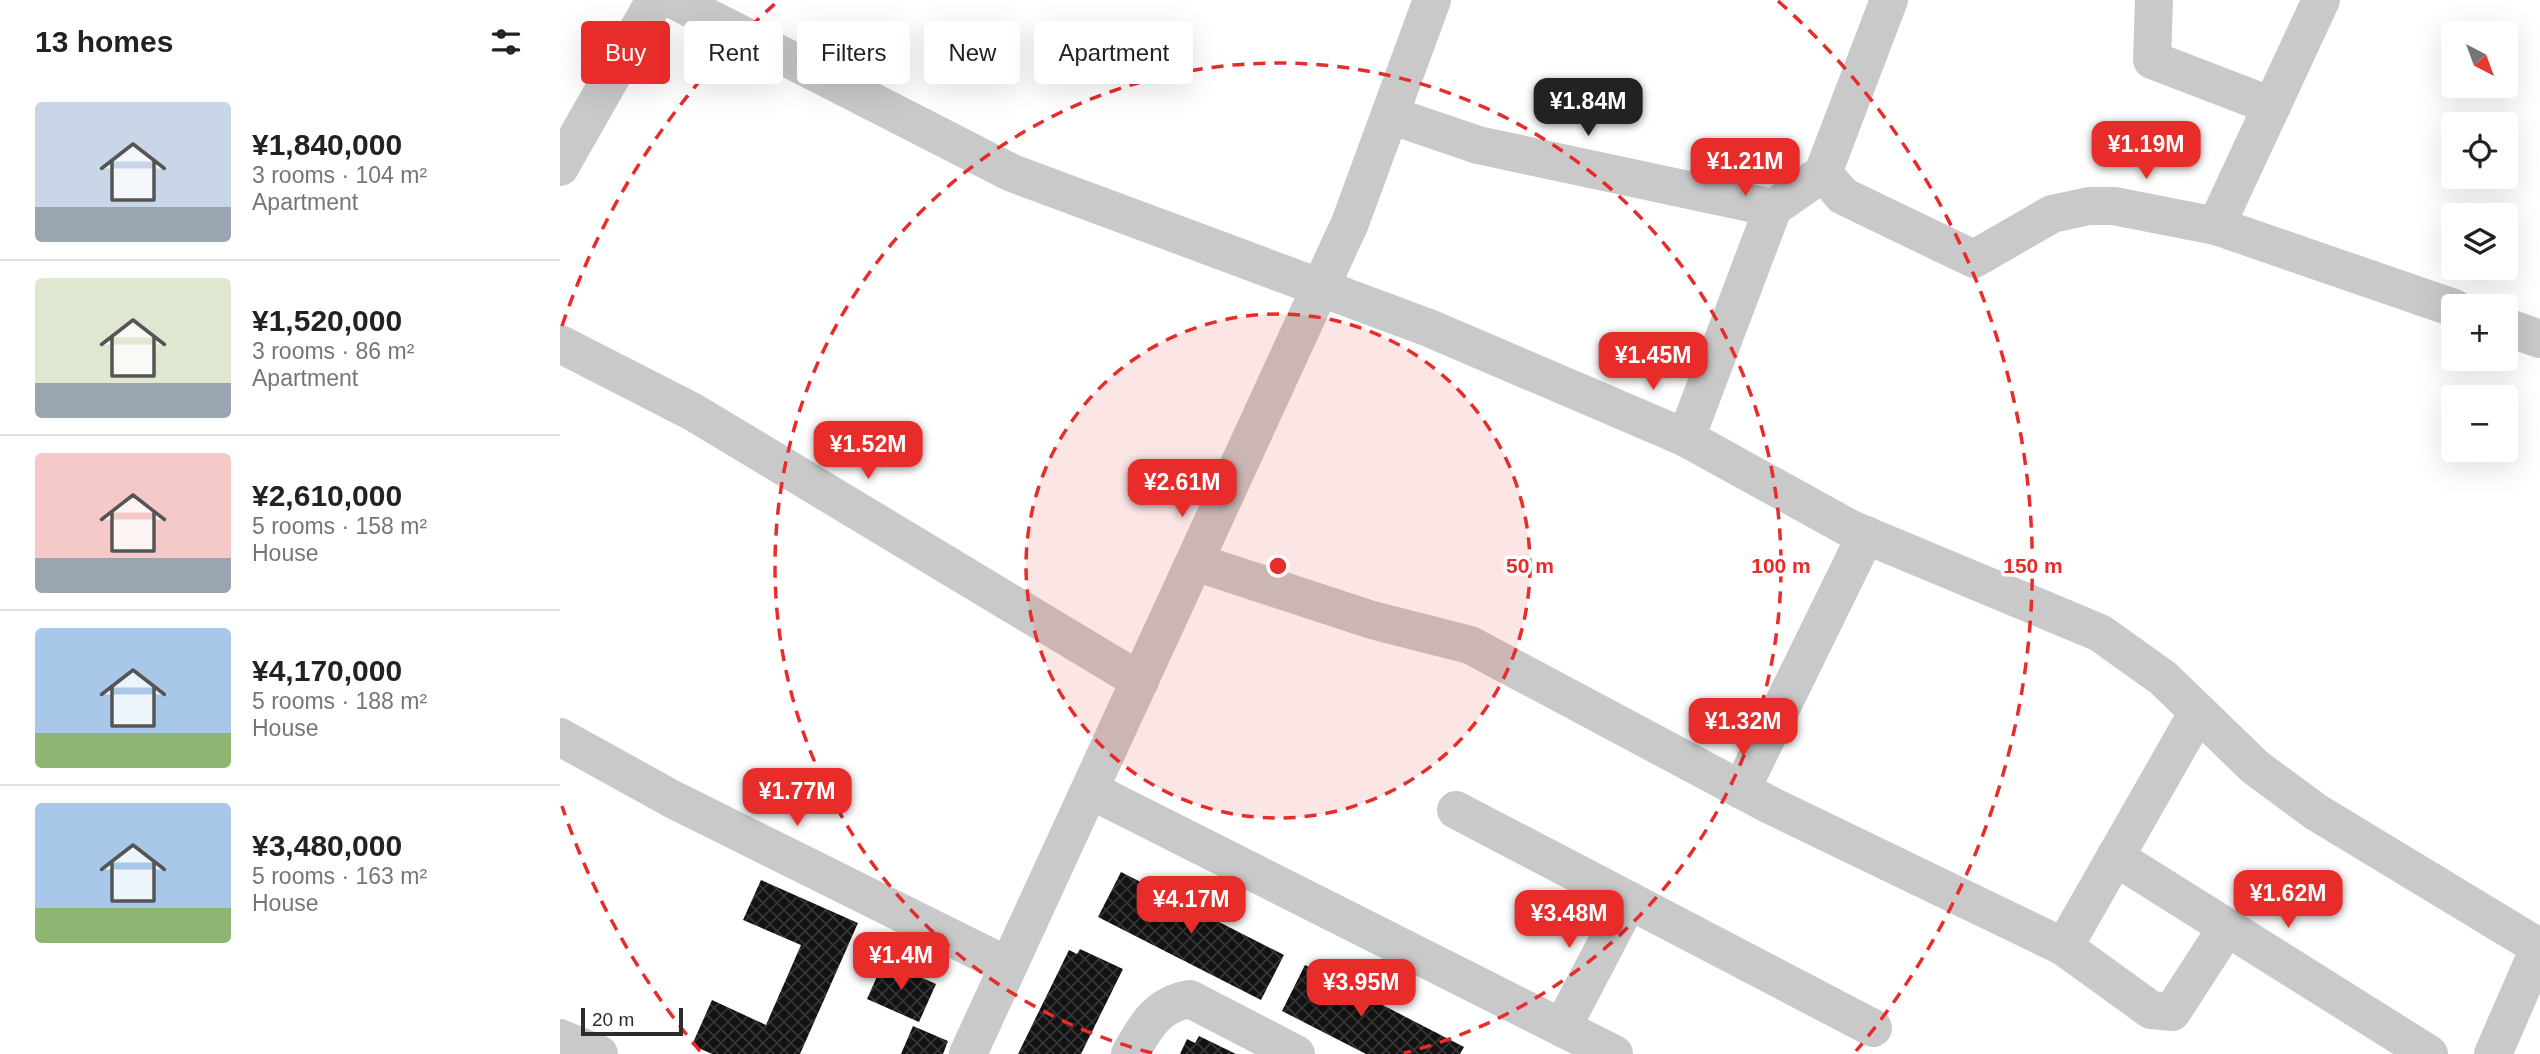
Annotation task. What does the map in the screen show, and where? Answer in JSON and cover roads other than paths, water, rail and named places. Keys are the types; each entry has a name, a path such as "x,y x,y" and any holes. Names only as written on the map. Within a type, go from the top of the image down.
{"street":[{"path":"560,167 655,0"},
{"path":"674,0 1012,173 1429,328 1686,438 1866,536 2100,633 2163,678 2255,767 2316,812 2540,946 2493,1054"},
{"path":"968,1054 1350,223 1432,0"},
{"path":"1686,438 1773,208 1823,173 1889,0"},
{"path":"2154,0 2152,60 2272,106"},
{"path":"2216,226 2321,0"},
{"path":"1390,115 1478,145 1773,208"},
{"path":"1823,173 1843,196 1974,259 2052,214 2090,206 2114,206 2216,226 2441,304"},
{"path":"2518,331 2540,339"},
{"path":"560,344 693,412 1140,681"},
{"path":"1741,790 1866,536"},
{"path":"1195,562 1372,620 1470,645 1741,790 2064,947 2151,1010 2172,1012 2227,927"},
{"path":"2064,947 2198,712"},
{"path":"560,737 672,799 1008,966"},
{"path":"1090,790 1614,1054"},
{"path":"1456,810 1873,1028"},
{"path":"2116,857 2429,1054"},
{"path":"1562,1028 1629,900"},
{"path":"1130,1054 1155,1014 1177,1001 1189,999 1296,1054"},
{"path":"560,1038 599,1054"}]}
